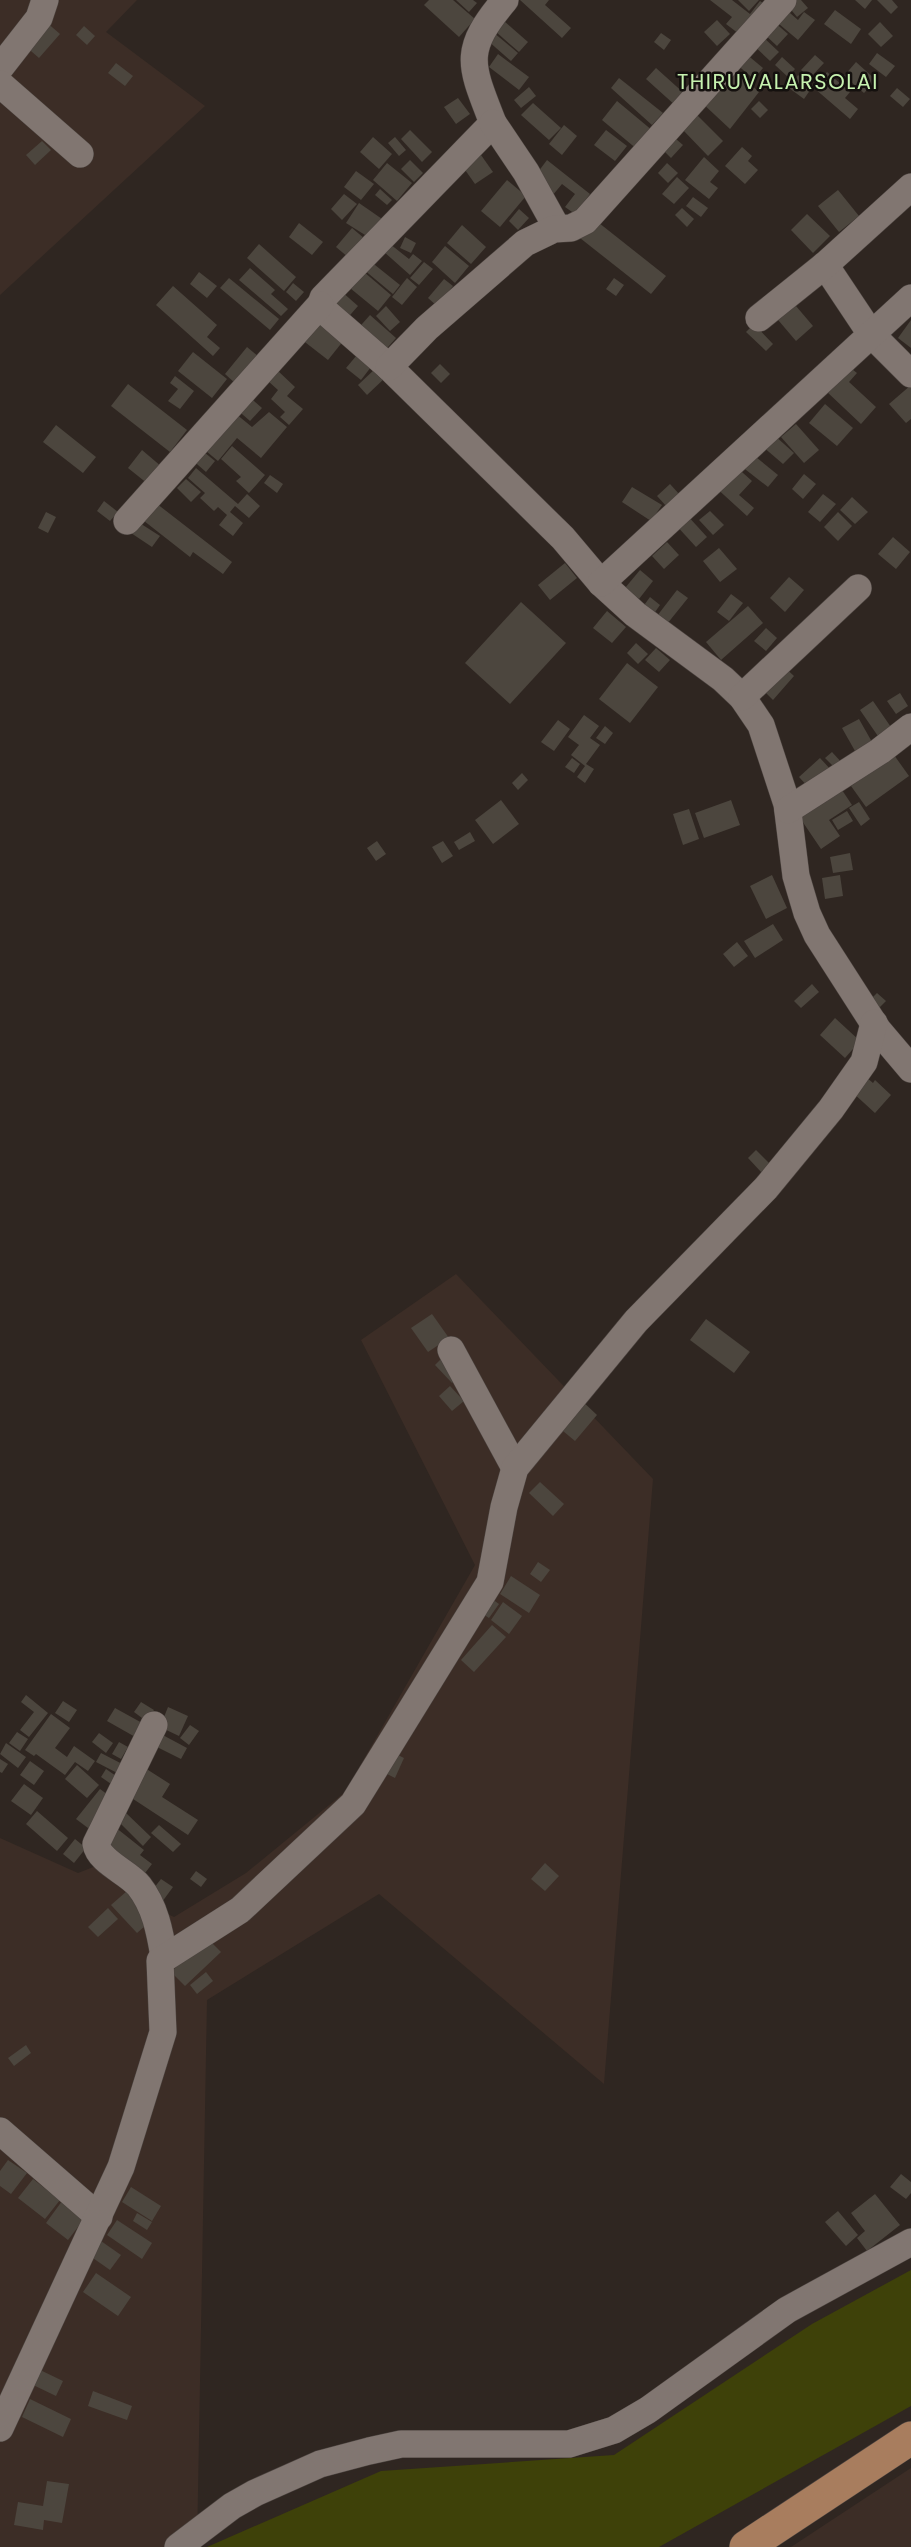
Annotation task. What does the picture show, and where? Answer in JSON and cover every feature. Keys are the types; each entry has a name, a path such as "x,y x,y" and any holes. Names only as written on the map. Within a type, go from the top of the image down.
{"main road":[{"path":"746,2547 911,2438"}],"street":[{"path":"0,68 39,18 45,0"},
{"path":"505,0 485,24 476,43 478,89 493,123 526,172 557,228"},
{"path":"389,367 427,328 515,250 536,236 557,228 571,228 585,221 783,0"},
{"path":"0,84 80,154"},
{"path":"127,521 320,305 463,151 493,123"},
{"path":"759,318 825,265 911,187"},
{"path":"825,265 871,334 911,374"},
{"path":"601,583 911,298"},
{"path":"320,305 326,313 389,367 563,538 601,583 634,614 723,679 742,697 761,725 788,810 796,876 807,913 817,934 874,1023 911,1069"},
{"path":"742,697 858,588"},
{"path":"788,810 880,752 911,727"},
{"path":"0,2428 121,2167 163,2032 159,1966 164,1957 240,1910 353,1804 490,1582 506,1498 515,1468 636,1321 766,1188 825,1117 864,1062 874,1023"},
{"path":"451,1350 515,1468"},
{"path":"154,1725 96,1844 102,1855 140,1886 159,1925 164,1957"},
{"path":"0,2131 99,2217"},
{"path":"178,2547 232,2506 255,2493 320,2464 401,2444 569,2444 614,2430 648,2410 787,2310 911,2242"}],"shaded area":[{"path":"0,0 137,0 106,32 205,106 0,295"},
{"path":"456,1274 653,1479 604,2084 379,1894 207,2000 197,2547 0,2547 0,1838 78,1873 101,1864 159,1910 174,1917 246,1873 345,1792 475,1565 361,1340"},
{"path":"911,2270 911,2406 659,2547 207,2547 381,2471 614,2455 812,2324"},
{"path":"911,2468 911,2547 791,2547"}],"building":[{"path":"429,0 453,0 475,19 459,37 424,5"},
{"path":"456,0 473,0 477,3 469,12"},
{"path":"520,0 549,0 545,5 571,28 562,38"},
{"path":"710,0 732,0 750,14 760,1 767,6 743,37 726,24 732,17"},
{"path":"738,0 759,0 749,11"},
{"path":"795,0 801,0 808,8 797,17 788,6"},
{"path":"855,0 872,0 865,9"},
{"path":"877,0 892,0 898,7 891,14"},
{"path":"783,7 798,20 804,12 815,20 798,40 772,18"},
{"path":"835,10 861,29 851,44 824,24"},
{"path":"717,20 730,34 717,46 704,32"},
{"path":"45,21 60,34 39,58 24,45"},
{"path":"504,21 528,42 519,52 495,31"},
{"path":"773,21 788,34 777,46 763,33"},
{"path":"880,22 893,36 881,47 868,34"},
{"path":"84,26 95,36 87,45 76,35"},
{"path":"493,32 518,53 511,61 487,40"},
{"path":"661,33 671,40 664,50 654,42"},
{"path":"760,34 779,52 770,61 751,43"},
{"path":"745,53 763,68 754,79 736,64"},
{"path":"877,53 895,66 886,77 869,64"},
{"path":"498,54 529,77 519,90 489,67"},
{"path":"815,55 824,63 810,78 801,70"},
{"path":"782,57 795,69 788,77 775,65"},
{"path":"856,62 876,80 864,93 844,76"},
{"path":"116,63 133,76 125,86 108,73"},
{"path":"656,68 686,95 676,106 646,79"},
{"path":"733,69 759,92 730,129 700,101"},
{"path":"827,72 850,92 845,98 858,109 850,119 814,88"},
{"path":"798,75 813,86 804,99 789,88"},
{"path":"619,78 663,113 652,125 611,88"},
{"path":"529,87 536,96 521,108 514,100"},
{"path":"897,88 910,99 903,107 890,96"},
{"path":"458,98 470,114 456,124 444,107"},
{"path":"617,101 653,131 638,150 602,120"},
{"path":"759,101 768,110 760,118 751,109"},
{"path":"533,103 561,128 549,140 521,115"},
{"path":"697,115 723,141 708,156 682,129"},
{"path":"564,125 577,136 562,155 549,144"},
{"path":"410,130 432,152 422,162 401,139"},
{"path":"606,130 627,146 615,161 594,145"},
{"path":"373,137 392,154 379,169 360,152"},
{"path":"395,137 406,150 399,156 388,143"},
{"path":"676,139 683,145 671,158 665,152"},
{"path":"42,141 51,150 35,165 26,155"},
{"path":"742,147 752,156 748,161 758,170 745,184 725,166"},
{"path":"481,155 493,172 475,184 463,167"},
{"path":"704,157 719,171 710,182 718,188 709,199 685,180"},
{"path":"410,160 423,173 414,182 401,169"},
{"path":"547,160 590,194 575,214 565,207 575,194 562,184 552,196 532,180"},
{"path":"387,163 412,183 397,201 373,180"},
{"path":"667,163 678,173 668,183 658,173"},
{"path":"356,171 374,184 361,200 344,187"},
{"path":"677,177 689,188 674,204 662,194"},
{"path":"507,180 526,196 500,227 481,211"},
{"path":"380,189 392,200 387,205 375,195"},
{"path":"838,190 859,216 839,232 818,206"},
{"path":"344,194 357,204 342,220 331,209"},
{"path":"693,197 708,208 701,217 686,206"},
{"path":"359,203 385,221 373,240 346,223"},
{"path":"682,208 694,219 687,227 675,215"},
{"path":"519,209 529,218 518,230 509,221"},
{"path":"807,214 830,236 813,253 791,230"},
{"path":"594,219 666,276 651,294 580,238"},
{"path":"299,223 323,242 312,255 289,237"},
{"path":"462,225 486,247 471,264 447,243"},
{"path":"352,228 371,244 355,263 336,247"},
{"path":"405,237 416,243 411,253 400,248"},
{"path":"259,244 296,277 284,291 247,258"},
{"path":"390,244 409,259 413,254 422,261 410,275 383,251"},
{"path":"445,246 469,266 455,283 432,262"},
{"path":"370,261 400,285 393,294 363,269"},
{"path":"424,262 433,269 419,285 410,278"},
{"path":"250,268 275,290 271,294 288,309 281,316 239,280"},
{"path":"199,272 217,286 207,298 190,284"},
{"path":"364,272 391,295 378,311 350,288"},
{"path":"229,278 279,319 270,330 220,288"},
{"path":"407,278 417,287 402,305 392,297"},
{"path":"614,278 624,285 616,296 606,289"},
{"path":"444,279 453,286 437,306 428,298"},
{"path":"293,283 304,292 296,301 286,292"},
{"path":"173,286 217,325 207,337 220,348 213,356 156,305"},
{"path":"341,291 358,306 344,322 327,307"},
{"path":"790,299 813,326 796,341 773,314"},
{"path":"386,306 400,322 390,331 376,316"},
{"path":"370,315 396,338 381,355 355,332"},
{"path":"317,319 344,340 328,360 301,339"},
{"path":"911,320 911,348 898,338"},
{"path":"754,324 773,344 766,351 746,332"},
{"path":"247,347 259,357 236,384 225,374"},
{"path":"193,352 227,379 212,398 178,371"},
{"path":"357,355 371,367 361,380 346,368"},
{"path":"440,364 450,374 441,383 431,373"},
{"path":"848,366 857,373 849,382 876,407 861,424 826,391"},
{"path":"377,367 386,377 367,395 358,385"},
{"path":"277,370 295,387 287,396 303,409 289,425 280,417 285,412 271,399 278,390 268,381"},
{"path":"175,376 194,391 180,409 168,401 178,389 170,383"},
{"path":"128,384 187,430 170,452 111,406"},
{"path":"911,385 911,419 906,423 889,404"},
{"path":"246,394 262,408 250,421 234,407"},
{"path":"825,404 853,428 837,446 809,423"},
{"path":"230,409 252,427 269,412 287,427 261,458 237,438 218,461 200,446"},
{"path":"796,424 819,450 804,463 781,437"},
{"path":"56,425 96,457 83,473 43,442"},
{"path":"773,434 794,453 783,464 762,446"},
{"path":"232,446 265,475 249,493 236,481 241,477 221,459"},
{"path":"199,448 215,461 206,472 190,458"},
{"path":"142,450 162,467 148,484 128,468"},
{"path":"751,453 778,475 768,487 741,466"},
{"path":"733,464 752,481 739,495 754,508 747,516 713,485"},
{"path":"196,468 238,504 247,494 260,506 249,518 235,506 230,512 243,523 233,536 219,525 227,515 218,507 214,511 200,498 205,493 188,478"},
{"path":"804,474 816,484 803,499 792,489"},
{"path":"270,475 283,484 277,493 264,483"},
{"path":"186,479 201,492 191,502 177,488"},
{"path":"670,484 680,495 667,507 657,496"},
{"path":"632,487 662,505 651,521 622,502"},
{"path":"823,494 836,504 820,522 808,512"},
{"path":"852,497 868,512 855,524 840,510"},
{"path":"152,500 232,562 223,574 193,552 190,557 139,517"},
{"path":"104,501 118,512 110,521 97,511"},
{"path":"710,511 724,525 713,535 699,520"},
{"path":"46,512 56,517 48,533 38,528"},
{"path":"838,512 852,526 838,541 824,527"},
{"path":"686,514 707,537 696,547 675,524"},
{"path":"135,520 160,536 152,547 128,531"},
{"path":"893,537 910,552 896,569 878,554"},
{"path":"667,542 679,555 664,569 652,556"},
{"path":"719,548 737,569 720,582 703,561"},
{"path":"565,563 577,578 550,600 538,585"},
{"path":"640,570 653,581 639,599 625,588"},
{"path":"789,577 804,590 785,612 770,598"},
{"path":"677,590 688,598 667,624 657,616"},
{"path":"731,594 743,603 729,621 717,612"},
{"path":"650,597 660,605 653,615 642,608"},
{"path":"521,602 566,643 510,704 465,663"},
{"path":"748,606 763,623 721,660 706,642"},
{"path":"607,611 626,627 612,643 593,628"},
{"path":"766,628 777,638 766,651 754,641"},
{"path":"636,643 648,654 638,664 627,653"},
{"path":"656,648 670,660 659,672 645,660"},
{"path":"627,663 658,687 630,723 599,699"},
{"path":"782,665 794,676 773,700 761,688"},
{"path":"900,693 908,706 896,714 887,701"},
{"path":"873,701 895,733 882,742 860,710"},
{"path":"584,715 599,726 590,738 600,745 586,764 594,769 585,783 577,777 585,766 571,755 579,745 568,737"},
{"path":"859,719 872,742 855,751 842,728"},
{"path":"558,720 570,729 554,751 541,742"},
{"path":"605,726 613,733 605,744 596,738"},
{"path":"832,752 843,764 837,770 825,758"},
{"path":"894,755 909,776 866,807 851,786"},
{"path":"572,758 580,764 574,773 565,767"},
{"path":"820,758 832,771 811,790 799,777"},
{"path":"522,773 528,780 518,790 512,783"},
{"path":"840,787 852,805 829,820 840,836 821,849 798,815"},
{"path":"501,800 519,824 493,844 475,820"},
{"path":"731,800 740,825 704,838 695,813"},
{"path":"859,802 870,819 861,826 849,808"},
{"path":"689,809 699,839 683,845 673,814"},
{"path":"847,811 853,821 838,830 832,820"},
{"path":"470,832 475,841 459,850 454,842"},
{"path":"377,841 386,854 376,861 367,848"},
{"path":"443,841 453,856 442,863 432,847"},
{"path":"850,853 853,870 833,873 830,857"},
{"path":"772,875 787,908 766,919 750,886"},
{"path":"840,875 843,896 825,899 822,878"},
{"path":"773,924 783,940 755,958 744,941"},
{"path":"737,942 748,956 734,967 723,954"},
{"path":"812,984 819,992 801,1008 794,1001"},
{"path":"877,993 886,1001 875,1012 866,1004"},
{"path":"835,1018 860,1041 845,1058 820,1035"},
{"path":"866,1077 873,1083 875,1080 891,1095 875,1113 852,1092"},
{"path":"756,1150 771,1165 762,1173 748,1158"},
{"path":"432,1314 449,1338 428,1352 411,1328"},
{"path":"706,1319 750,1352 734,1373 690,1340"},
{"path":"443,1357 460,1376 452,1383 435,1365"},
{"path":"450,1386 464,1401 452,1411 439,1396"},
{"path":"580,1399 597,1415 575,1441 557,1426"},
{"path":"540,1482 564,1504 553,1516 529,1493"},
{"path":"538,1562 550,1570 541,1582 530,1574"},
{"path":"511,1576 540,1595 529,1613 500,1594"},
{"path":"488,1596 499,1604 489,1618 478,1611"},
{"path":"503,1602 522,1616 509,1634 491,1620"},
{"path":"492,1625 506,1637 474,1672 461,1660"},
{"path":"26,1695 48,1713 29,1737 20,1730 34,1712 21,1702"},
{"path":"63,1701 77,1710 69,1722 55,1713"},
{"path":"141,1702 154,1710 146,1721 134,1712"},
{"path":"168,1707 188,1716 179,1736 160,1727"},
{"path":"115,1708 144,1724 137,1738 107,1721"},
{"path":"51,1714 70,1728 55,1748 67,1757 74,1746 95,1761 88,1771 75,1762 65,1775 36,1754 34,1756 25,1750"},
{"path":"190,1725 199,1731 189,1745 180,1738"},
{"path":"17,1732 28,1739 20,1751 9,1743"},
{"path":"99,1733 113,1743 106,1753 92,1742"},
{"path":"159,1733 187,1748 181,1759 153,1745"},
{"path":"119,1742 128,1747 121,1759 112,1754"},
{"path":"6,1743 26,1757 18,1768 0,1754"},
{"path":"101,1753 128,1767 123,1776 96,1762"},
{"path":"394,1753 404,1758 395,1778 385,1773"},
{"path":"0,1759 8,1764 2,1773 0,1772"},
{"path":"30,1761 44,1771 34,1785 20,1775"},
{"path":"77,1765 99,1785 87,1798 65,1779"},
{"path":"145,1768 170,1784 162,1797 198,1820 188,1835 127,1795"},
{"path":"106,1769 119,1778 114,1786 101,1777"},
{"path":"24,1784 43,1798 31,1815 11,1801"},
{"path":"100,1789 115,1800 92,1831 76,1819"},
{"path":"37,1811 68,1838 57,1851 26,1824"},
{"path":"125,1812 151,1837 143,1846 117,1820"},
{"path":"159,1825 181,1844 173,1852 151,1833"},
{"path":"115,1827 144,1850 140,1855 152,1864 142,1877 101,1846"},
{"path":"75,1839 86,1848 74,1863 63,1854"},
{"path":"545,1863 559,1876 545,1891 531,1879"},
{"path":"196,1871 207,1879 201,1887 190,1879"},
{"path":"161,1879 173,1887 162,1902 150,1893"},
{"path":"127,1891 153,1919 137,1933 111,1905"},
{"path":"108,1908 118,1919 98,1937 88,1927"},
{"path":"206,1937 221,1952 185,1986 171,1972"},
{"path":"206,1972 213,1981 197,1994 190,1985"},
{"path":"26,2045 31,2053 14,2066 8,2058"},
{"path":"8,2160 27,2173 11,2194 0,2186 0,2171"},
{"path":"901,2174 911,2182 911,2193 906,2199 890,2187"},
{"path":"33,2179 60,2200 45,2219 18,2198"},
{"path":"131,2187 161,2206 152,2221 122,2202"},
{"path":"875,2194 900,2225 867,2251 857,2238 865,2231 851,2213"},
{"path":"65,2197 88,2214 68,2240 46,2223"},
{"path":"838,2211 858,2235 846,2246 825,2222"},
{"path":"137,2213 152,2222 147,2230 133,2221"},
{"path":"117,2220 152,2243 142,2259 107,2235"},
{"path":"101,2241 121,2255 110,2270 90,2256"},
{"path":"96,2273 131,2297 118,2316 83,2292"},
{"path":"36,2368 63,2381 56,2396 29,2383"},
{"path":"93,2391 132,2406 127,2420 88,2406"},
{"path":"30,2399 71,2419 63,2437 22,2417"},
{"path":"47,2481 69,2484 62,2523 44,2520 43,2530 14,2525 18,2502 43,2506"}],"district":[{"name":"THIRUVALARSOLAI","path":"778,81"}]}
